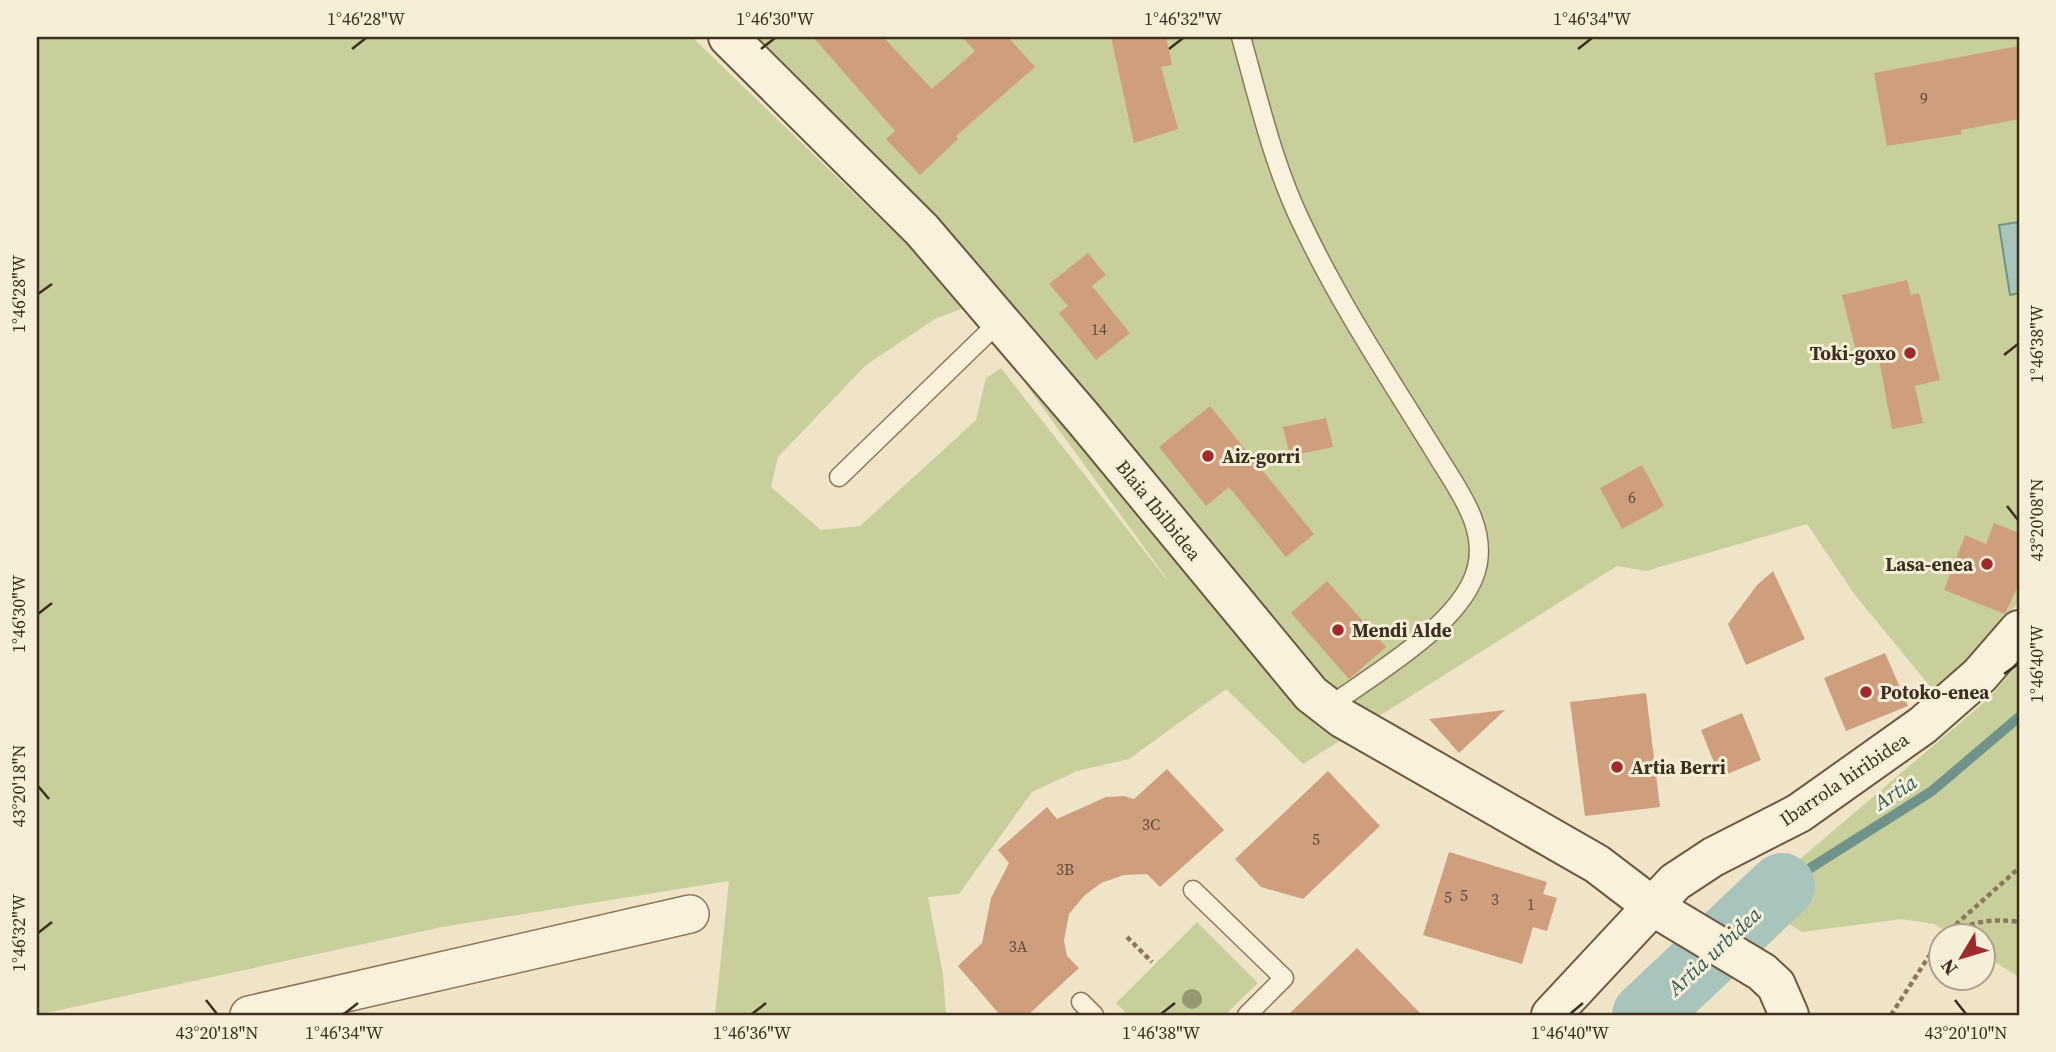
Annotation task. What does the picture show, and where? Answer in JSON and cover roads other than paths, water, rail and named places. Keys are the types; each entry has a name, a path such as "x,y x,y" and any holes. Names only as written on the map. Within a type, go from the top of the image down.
{"street":[{"name":"Blaia Ibilbidea","path":"728,37 922,230 1001,320 1311,694 1327,708 1598,864 1653,906 1762,972 1776,985 1789,1015"},
{"name":"Ibarrola hiribidea","path":"1551,1015 1675,882 1713,857 1799,813 1923,725 1980,675 2019,630"},
{"path":"249,1015 690,915"}],"lane":[{"path":"1241,37 1272,148 1303,227 1368,346 1470,509 1478,540 1476,573 1457,605 1418,642 1327,708"},
{"path":"839,477 1001,320"},
{"path":"1193,890 1284,978 1247,1015"},
{"path":"1080,1002 1094,1015"}],"water":[{"path":"2019,222 2019,293 2010,295 1999,225"}],"waterway":[{"name":"Artia","path":"1782,886 1932,791 2019,717"},
{"name":"Artia urbidea","path":"1645,1015 1782,886"}],"place":[{"name":"Toki-goxo","path":"1910,353"},
{"name":"Aiz-gorri","path":"1208,456"},
{"name":"Lasa-enea","path":"1987,564"},
{"name":"Mendi Alde","path":"1338,630"},
{"name":"Potoko-enea","path":"1866,692"},
{"name":"Artia Berri","path":"1617,767"}]}
